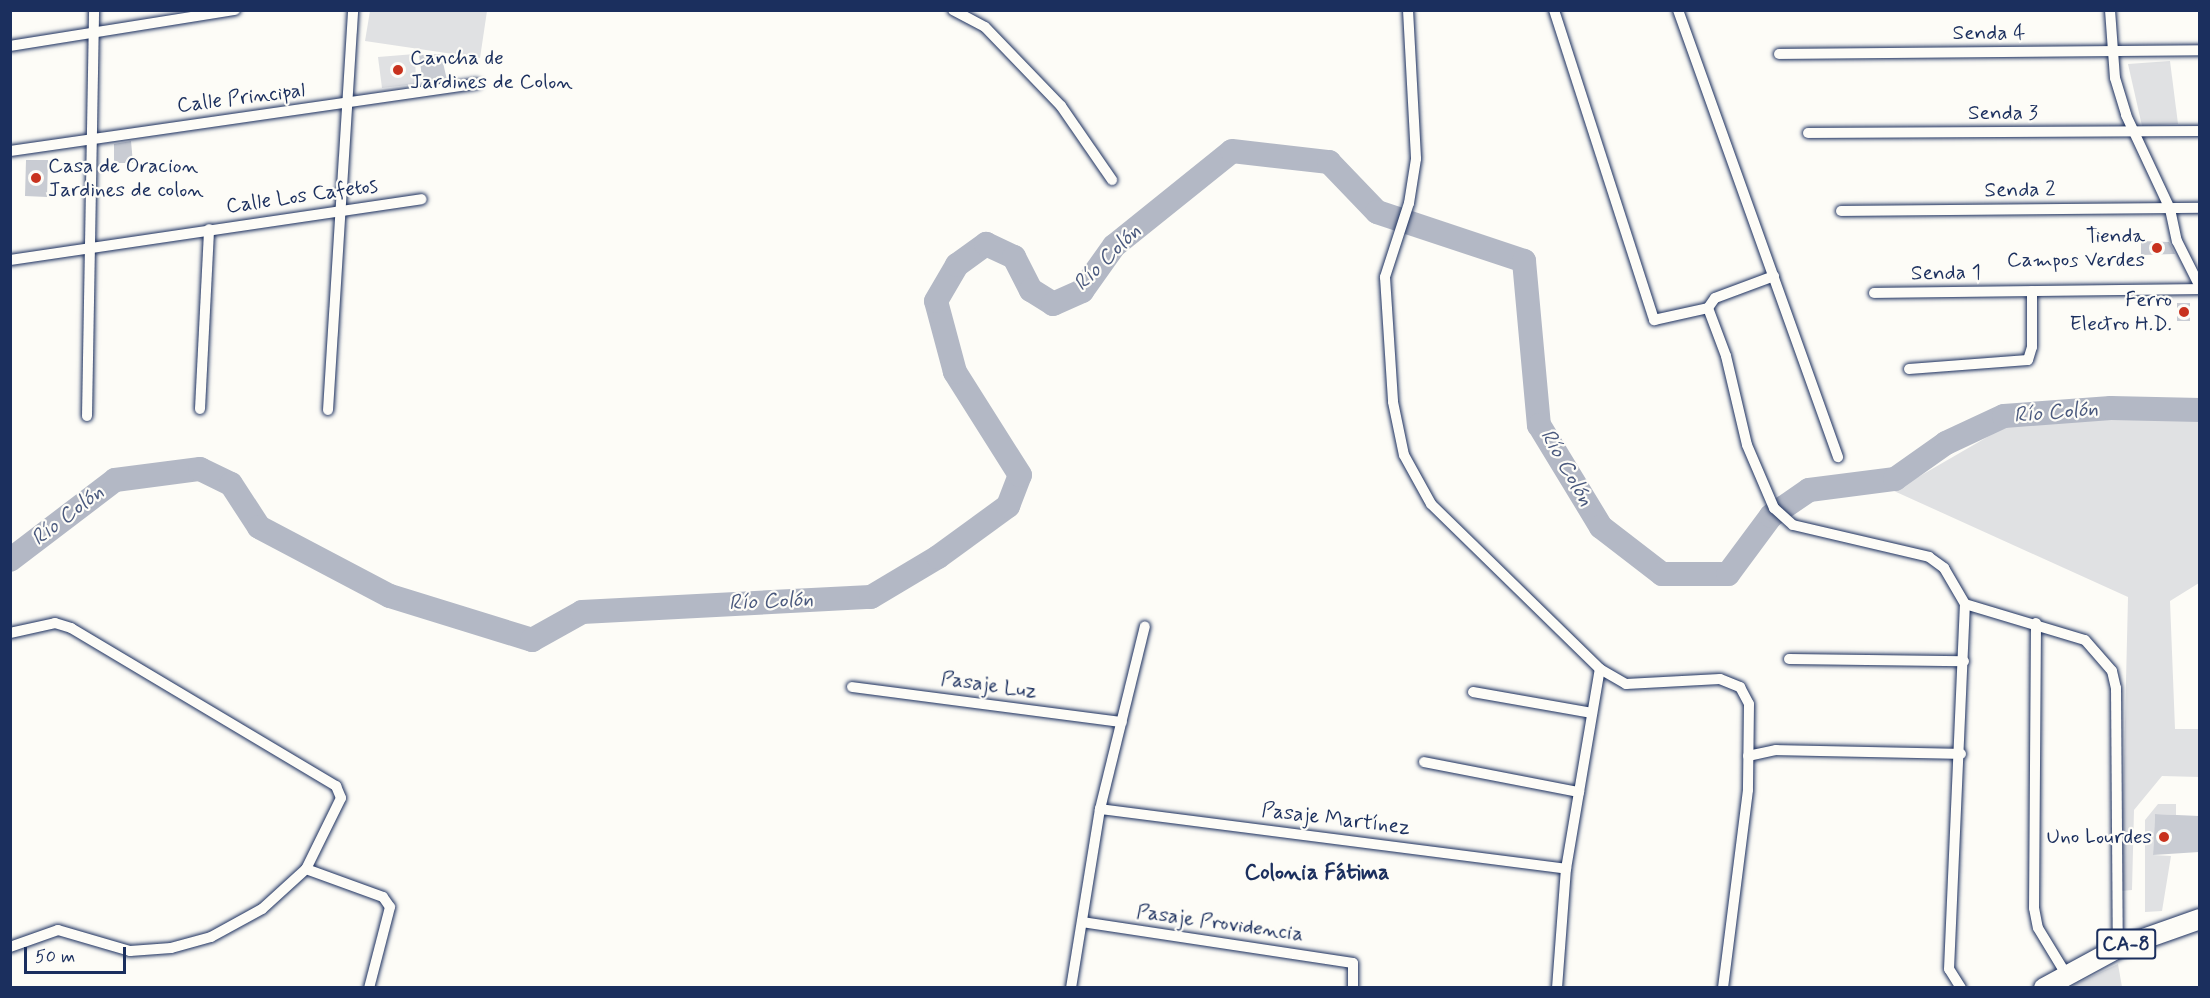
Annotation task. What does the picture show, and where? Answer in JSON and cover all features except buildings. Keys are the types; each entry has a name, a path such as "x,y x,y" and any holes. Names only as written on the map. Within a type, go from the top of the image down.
{"highway":[{"name":"CA-8","path":"2055,982 2118,948 2199,919"}],"street":[{"path":"87,416 94,10"},
{"path":"10,46 235,10"},
{"path":"328,410 353,10"},
{"path":"953,10 985,27 1061,106 1112,180"},
{"path":"1408,10 1416,159 1409,203 1385,277 1393,402 1404,455 1431,504 1600,669 1626,684 1720,679 1740,687 1749,704 1747,806 1723,987"},
{"path":"1554,10 1654,320 1708,308 1721,295 1774,276"},
{"path":"1678,10 1838,458"},
{"path":"2110,10 2112,52 2132,132 2170,208 2177,241 2199,288"},
{"name":"Senda 4","path":"1779,54 2199,50"},
{"name":"Calle Principal","path":"10,151 476,84"},
{"name":"Senda 3","path":"1808,133 2199,131"},
{"name":"Calle Los Cafetos","path":"10,260 421,199"},
{"name":"Senda 2","path":"1841,211 2199,208"},
{"path":"200,409 209,229"},
{"name":"Senda 1","path":"1874,293 2199,288"},
{"path":"1909,369 2014,365 2028,360 2032,347 2032,291"},
{"path":"1708,308 1726,356 1747,446 1774,507 1793,525 1929,556 1944,568 1965,604 1961,754 1949,969 1961,987"},
{"path":"1965,604 2085,640 2112,671 2116,688 2118,948"},
{"path":"10,633 55,623 71,628 336,786 340,807 306,869 262,909 212,937 171,948 130,951 58,930 10,947"},
{"path":"2036,624 2034,908 2055,982"},
{"path":"1071,987 1100,809 1145,626"},
{"path":"1789,659 1964,661"},
{"path":"1557,987 1566,869 1600,669"},
{"name":"Pasaje Luz","path":"852,687 1122,723"},
{"path":"1473,692 1592,713"},
{"path":"1749,756 1776,750 1961,754"},
{"path":"1424,762 1579,792"},
{"name":"Pasaje Martínez","path":"1100,809 1566,869"},
{"path":"306,869 383,897 390,907 369,987"},
{"name":"Pasaje Providencia","path":"1082,922 1353,963 1353,987"}],"shaded area":[{"path":"370,11 487,11 480,58 365,41"},
{"name":"Cancha de Jardines de Colon","path":"415,54 416,84 382,88 378,57"},
{"path":"2170,61 2178,124 2142,126 2128,64"},
{"path":"2111,414 2199,419 2199,583 2170,601 2175,729 2199,729 2199,777 2162,776 2134,810 2132,890 2121,891 2128,597 1894,491 2008,425"},
{"name":"Uno Lourdes","path":"2158,804 2176,804 2176,815 2155,814 2153,855 2171,856 2162,911 2145,912 2145,820"},
{"path":"2118,964 2122,987 2069,987"}],"waterway":[{"name":"Río Colón","path":"10,560 115,480 200,469 231,484 259,527 390,596 532,640 582,612 871,597 938,557 1008,506 1020,475 955,372 936,301 957,265 986,244 1014,257 1031,290 1053,304 1082,291 1114,246 1232,151 1329,162 1377,212 1524,261 1539,425 1601,527 1662,574 1728,574 1771,516 1809,490 1895,479 1946,443 2004,416 2111,408 2200,410"}],"place":[{"name":"Cancha de Jardines de Colon","path":"398,70"},
{"name":"Casa de Oracion Jardines de colon","path":"36,178"},
{"name":"Tienda Campos Verdes","path":"2157,248"},
{"name":"Ferro Electro H.D.","path":"2184,312"},
{"name":"Uno Lourdes","path":"2164,837"}],"district":[{"name":"Colonia Fátima","path":"1317,874"}]}
